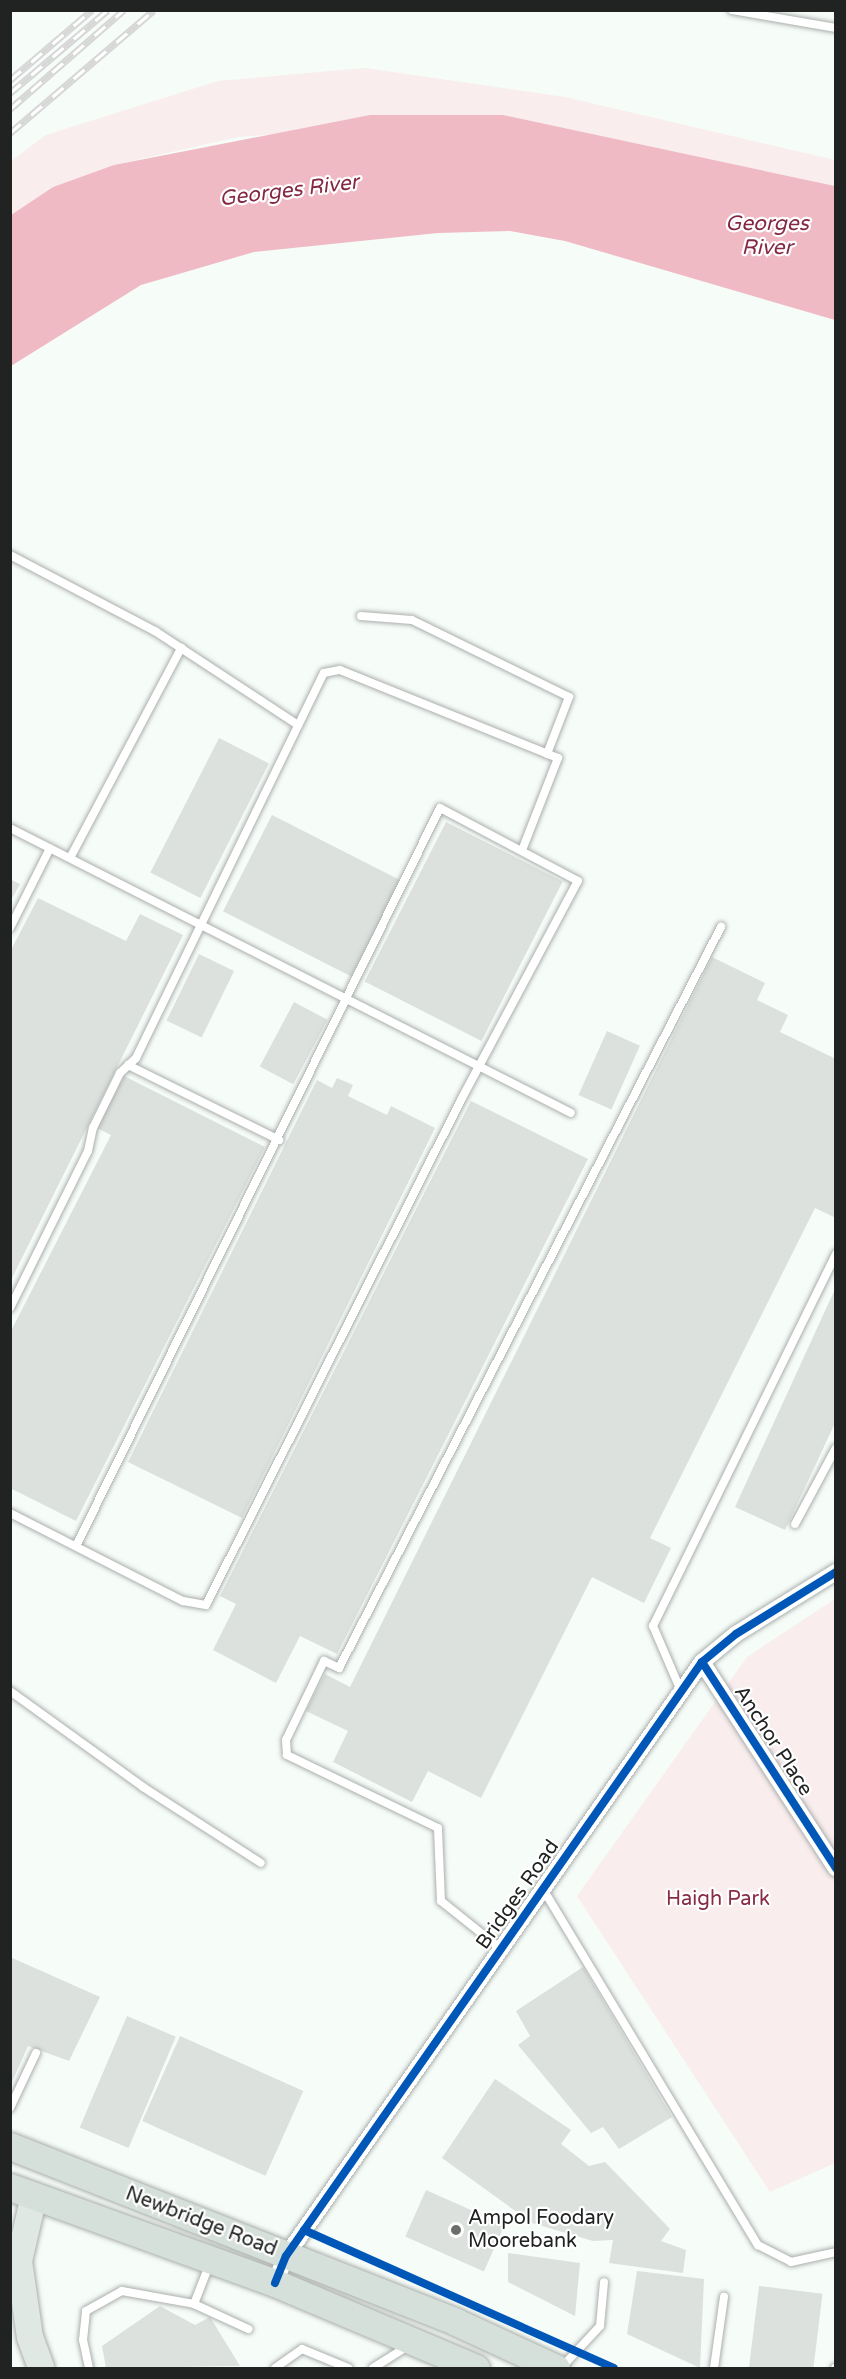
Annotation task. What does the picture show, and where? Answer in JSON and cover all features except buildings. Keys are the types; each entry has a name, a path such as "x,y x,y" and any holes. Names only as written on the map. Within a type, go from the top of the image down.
{"highway":[{"name":"Newbridge Road","path":"25,2158 456,2322 558,2368"},
{"path":"22,2192 25,2158"},
{"name":"Newbridge Road","path":"22,2192 275,2283 476,2368"}],"main road":[{"path":"22,2192 19,2261 34,2368"},
{"path":"30,2337 41,2368"}],"street":[{"name":"Bridges Road","path":"275,2283 286,2256 702,1662 736,1634 836,1572"},
{"name":"Anchor Place","path":"702,1662 836,1869"}],"lane":[{"path":"732,10 836,28"},
{"path":"10,555 181,648 298,725"},
{"path":"361,616 412,620 570,697 547,753"},
{"path":"70,858 181,648"},
{"path":"10,1308 88,1151 93,1128 200,924 324,673 340,670 558,758 523,848"},
{"path":"10,1513 183,1601 206,1605 578,881 523,848 440,808 349,1000 76,1546"},
{"path":"10,828 571,1113"},
{"path":"10,928 50,848"},
{"path":"501,1949 441,1901 438,1828 287,1755 286,1740 324,1661 339,1668 721,927"},
{"path":"128,1065 279,1140"},
{"path":"681,1692 653,1626 836,1254"},
{"path":"795,1524 836,1448"},
{"path":"10,1691 143,1787 261,1863"},
{"path":"543,1888 758,2245 790,2262 836,2252"},
{"path":"10,2108 36,2053"},
{"path":"194,2304 212,2260"},
{"path":"558,2368 600,2326 604,2283"},
{"path":"89,2368 83,2340 86,2311 122,2291 194,2304 248,2329"},
{"path":"714,2368 724,2297"},
{"path":"373,2368 415,2342"},
{"path":"275,2368 302,2349 348,2368"}],"green space":[{"path":"365,68 565,97 835,160 835,186 503,115 238,137 114,165 53,187 11,215 11,161 46,135 218,81"},
{"name":"Haigh Park","path":"835,1599 835,2163 770,2192 577,1896 747,1657"}],"water":[{"name":"Georges River","path":"370,115 503,115 835,186 835,320 565,241 510,231 438,233 254,252 141,285 11,366 11,215 53,187 114,165"}],"railway":[{"path":"10,80 92,10"},
{"path":"10,93 108,10"},
{"path":"10,109 124,10"},
{"path":"10,133 154,10"}],"cycle path":[{"path":"275,2283 286,2256 702,1662 736,1634 836,1572"},
{"path":"702,1662 836,1868"},
{"path":"304,2230 614,2368"}],"place":[{"name":"Ampol Foodary Moorebank","path":"456,2230"}]}
